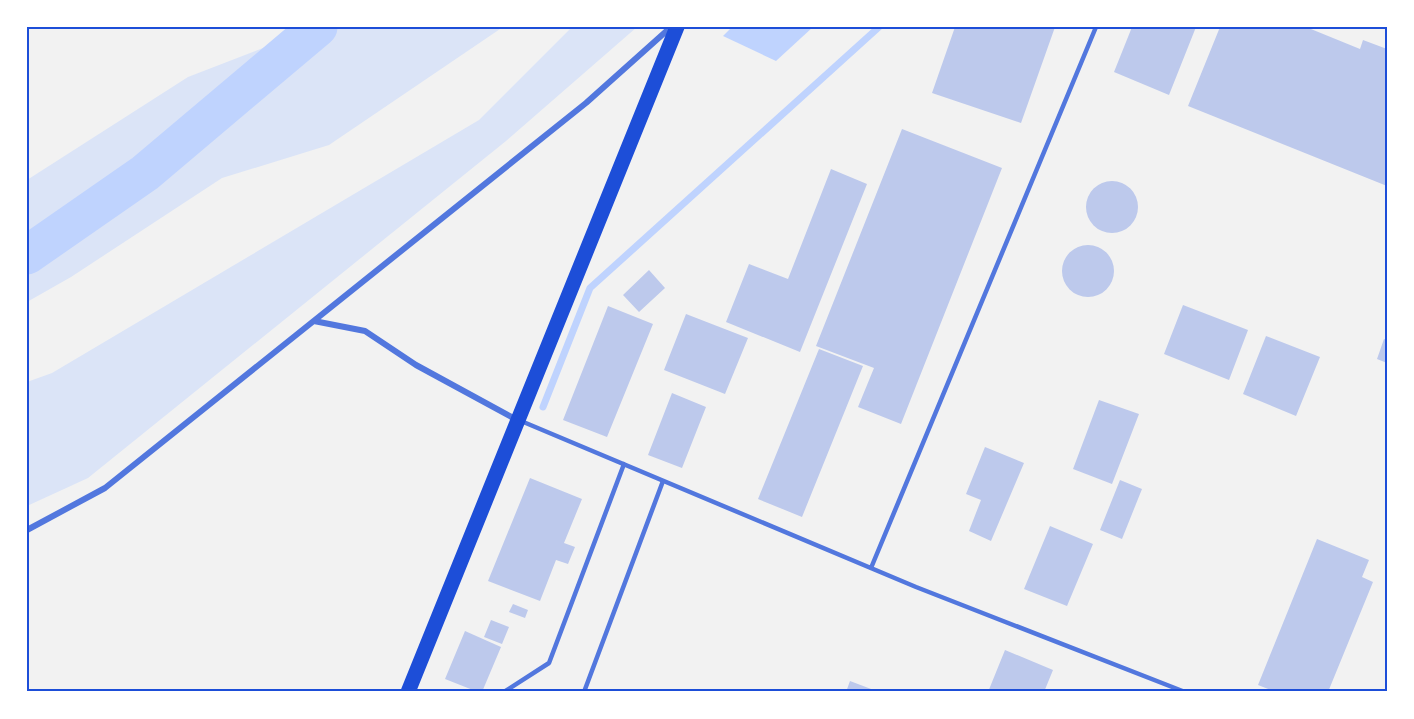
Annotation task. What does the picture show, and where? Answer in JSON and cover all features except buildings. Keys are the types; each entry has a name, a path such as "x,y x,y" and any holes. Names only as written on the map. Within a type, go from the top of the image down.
{"main road":[{"path":"408,692 677,27"}],"street":[{"path":"27,530 105,488 586,103 671,27"},
{"path":"314,321 365,331 416,365 518,420"}],"lane":[{"path":"871,568 1096,27"},
{"path":"518,420 871,568 1185,692"},
{"path":"504,692 549,663 624,464"},
{"path":"584,692 663,481"}],"shaded area":[{"path":"317,27 503,27 329,145 222,178 71,277 27,302 27,180 188,77"},
{"path":"572,27 637,27 506,141 88,478 27,506 27,382 52,373 479,120"}],"water":[{"path":"732,27 813,27 776,61 723,36"}],"waterway":[{"path":"27,255 145,173 318,27"},
{"path":"543,407 590,288 879,27"}]}
